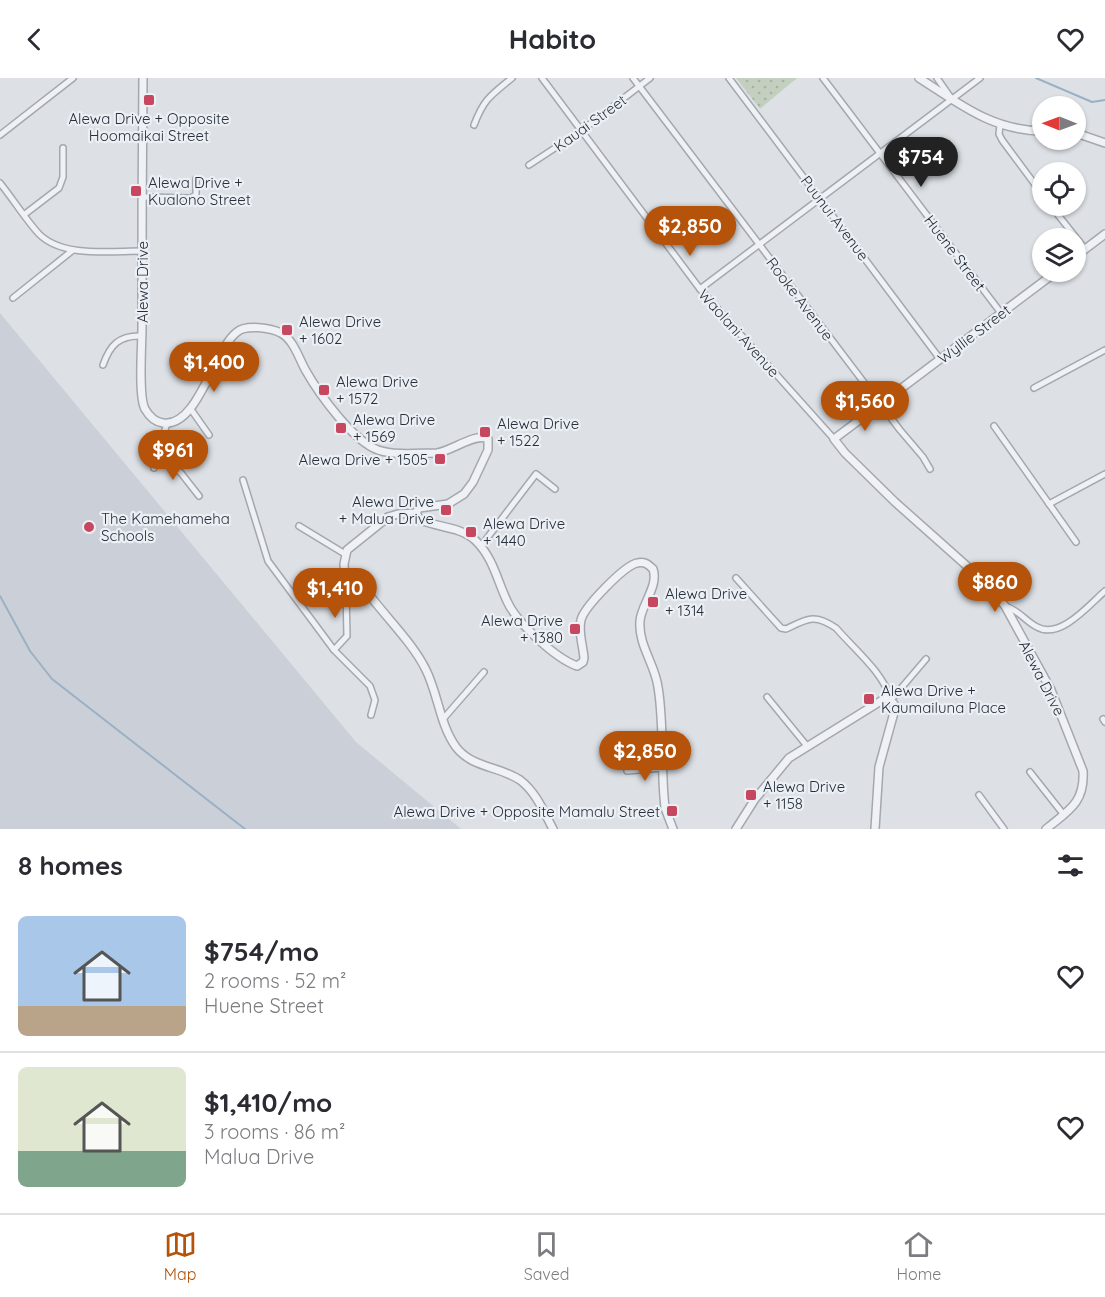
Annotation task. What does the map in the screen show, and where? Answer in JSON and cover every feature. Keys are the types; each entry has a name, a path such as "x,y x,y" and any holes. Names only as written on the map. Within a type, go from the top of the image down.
{"street":[{"path":"0,135 73,78"},
{"name":"Alewa Drive","path":"143,78 143,403 150,416 160,423 167,423"},
{"path":"474,126 482,104 512,78"},
{"name":"Waolani Avenue","path":"542,78 700,289 834,439"},
{"name":"Rooke Avenue","path":"633,78 880,404 923,457 930,470"},
{"name":"Kauai Street","path":"529,165 581,131 650,78"},
{"name":"Puunui Avenue","path":"729,78 940,359"},
{"name":"Huene Street","path":"823,78 1001,313"},
{"path":"919,78 1000,125 1032,130"},
{"path":"937,78 952,99"},
{"path":"700,289 980,78"},
{"path":"1000,125 999,134 1002,140 1032,180"},
{"path":"1086,136 1105,142"},
{"path":"24,214 59,188 63,177 63,148"},
{"path":"142,197 190,198 196,195 196,179"},
{"path":"0,183 41,236 61,248 142,251"},
{"path":"1059,216 1068,228"},
{"path":"1086,248 1105,234"},
{"path":"13,298 73,250"},
{"name":"Wyllie Street","path":"834,439 1043,282"},
{"path":"154,468 167,423 178,419 190,408 237,331 248,328 264,329 282,333 293,346 318,390 350,430 373,448 387,452 437,453 445,452 480,436 488,439 488,450 473,482 464,494 448,504 419,508 416,513"},
{"path":"103,365 106,355 115,342 129,337 142,336"},
{"path":"1034,388 1105,350"},
{"path":"190,408 209,435"},
{"path":"994,426 1076,542"},
{"name":"Alewa Drive","path":"834,439 845,453 895,502 986,583 1005,606 1051,690 1083,771 1083,790 1079,799 1064,815 1046,829"},
{"path":"158,455 181,473 199,496"},
{"path":"481,546 536,474 555,489"},
{"path":"1049,504 1105,474"},
{"path":"243,480 268,561 334,650 370,686 375,700 371,714"},
{"path":"416,513 420,520 467,534 481,546 490,559 512,610 542,642 577,666 583,662 584,658 580,627 587,608 634,563 646,563 653,569 654,580 641,616 640,630 658,687 665,808 673,829"},
{"path":"334,650 347,636 345,554 351,546 388,517 416,513"},
{"path":"299,526 345,554"},
{"path":"736,579 781,628 786,629 801,620 811,618 827,622 836,628 888,688 895,709 879,767 875,829"},
{"path":"1005,606 1017,610 1037,628 1053,630 1069,622 1105,591"},
{"path":"346,592 360,592 371,597 408,643 426,669 451,739 461,753 477,764 505,773 522,782 532,791 553,829"},
{"path":"891,700 926,659"},
{"path":"444,718 484,672"},
{"path":"767,697 807,746"},
{"path":"736,829 777,771 789,758 884,699 891,700"},
{"path":"627,771 662,768"},
{"path":"1030,772 1064,815"},
{"path":"979,795 1004,829"}],"shaded area":[{"name":"The Kamehameha Schools","path":"0,313 356,742 461,829 0,829"}],"green space":[{"path":"736,78 797,78 760,109"}],"waterway":[{"path":"1036,78 1092,102 1105,100"},
{"path":"0,596 30,651 52,679 245,829"}],"place":[{"name":"Alewa Drive + Opposite Hoomaikai Street","path":"149,100"},
{"name":"Alewa Drive + Kualono Street","path":"136,191"},
{"name":"Alewa Drive + 1602","path":"287,330"},
{"name":"Alewa Drive + 1572","path":"324,390"},
{"name":"Alewa Drive + 1569","path":"341,428"},
{"name":"Alewa Drive + 1522","path":"485,432"},
{"name":"Alewa Drive + 1505","path":"440,459"},
{"name":"Alewa Drive + Malua Drive","path":"446,510"},
{"name":"The Kamehameha Schools","path":"89,527"},
{"name":"Alewa Drive + 1440","path":"471,532"},
{"name":"Alewa Drive + 1314","path":"653,602"},
{"name":"Alewa Drive + 1380","path":"575,629"},
{"name":"Alewa Drive + Kaumailuna Place","path":"869,699"},
{"name":"Alewa Drive + 1158","path":"751,795"},
{"name":"Alewa Drive + Opposite Mamalu Street","path":"672,811"}]}
